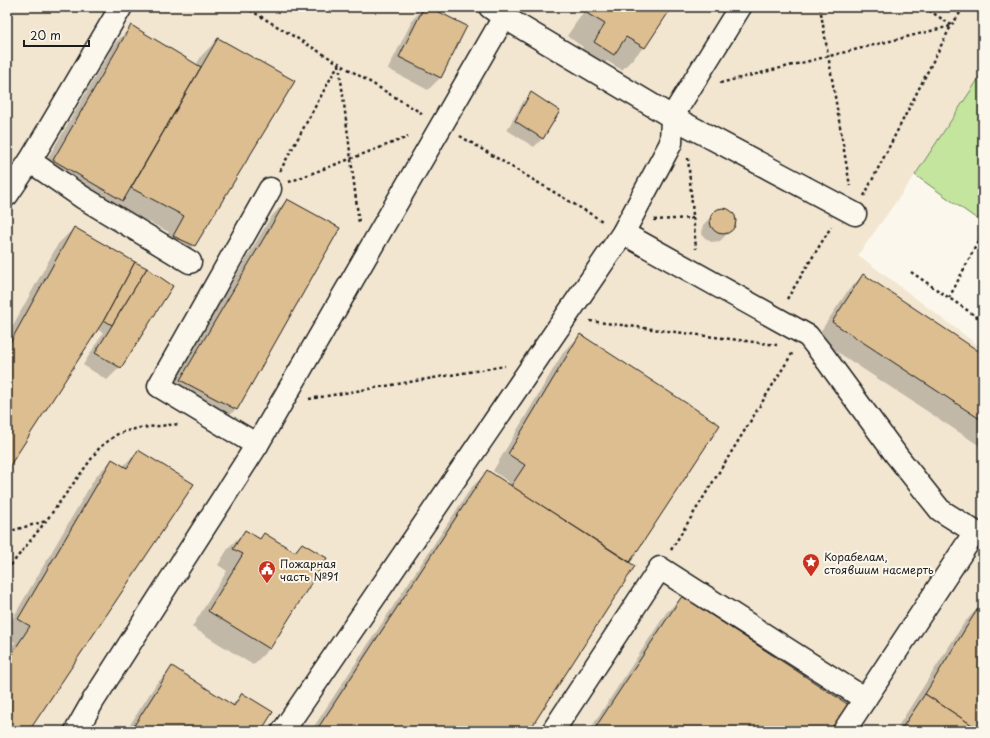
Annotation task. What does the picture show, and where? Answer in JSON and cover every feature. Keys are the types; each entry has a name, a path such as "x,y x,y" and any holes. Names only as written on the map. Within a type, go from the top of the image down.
{"lane":[{"path":"7,195 30,161 121,7"},
{"path":"283,731 626,228 671,143 688,90 740,7"},
{"path":"76,731 93,701 257,445 442,125 497,12 679,121 849,211"},
{"path":"30,161 82,197 190,262"},
{"path":"257,445 159,386 270,189"},
{"path":"626,228 698,275 808,336 820,350 897,456 940,510 979,526 844,731"},
{"path":"553,731 660,568 865,699"}],"path":[{"path":"820,7 849,211"},
{"path":"924,7 951,26"},
{"path":"776,319 849,211 951,26 964,7"},
{"path":"688,90 951,26"},
{"path":"270,189 339,63 364,260"},
{"path":"679,121 693,218 698,275"},
{"path":"270,189 442,125"},
{"path":"626,228 693,218"},
{"path":"950,298 983,232"},
{"path":"912,272 983,321"},
{"path":"566,317 779,345"},
{"path":"660,568 795,347 820,350"},
{"path":"281,403 535,361"},
{"path":"7,570 46,521 100,447 119,433 139,428 215,420"},
{"path":"7,532 46,521"}],"shaded area":[{"path":"7,7 983,7 983,72 915,175 858,255 983,349 983,731 7,731"}],"green space":[{"path":"983,72 983,209 977,219 915,175"}],"building":[{"path":"424,7 429,7 467,26 441,78 399,57"},
{"path":"593,7 672,7 645,48 626,37 614,55 594,42 605,24 588,14"},
{"path":"131,25 201,67 123,201 53,160"},
{"path":"218,38 295,81 195,246 173,236 184,216 131,188"},
{"path":"531,92 560,111 543,139 515,121"},
{"path":"287,199 340,228 237,410 180,380"},
{"path":"723,208 732,212 736,221 732,230 723,234 714,230 710,221 714,212"},
{"path":"74,227 135,262 104,320 7,470 7,348"},
{"path":"135,262 147,268 112,325 104,320"},
{"path":"147,268 173,286 121,368 95,353"},
{"path":"863,274 983,354 983,421 832,322"},
{"path":"580,334 720,425 630,562 511,486 525,465 508,454"},
{"path":"138,450 194,484 29,731 23,731 7,722 7,661 30,626 18,619 112,459 127,468"},
{"path":"487,470 635,566 529,731 316,731"},
{"name":"Пожарная часть №91","path":"245,530 260,539 264,533 295,552 302,543 327,558 270,649 208,611 243,554 233,549"},
{"path":"682,596 849,705 831,731 593,731"},
{"path":"980,605 983,607 983,731 925,694"},
{"path":"172,666 234,706 242,693 273,712 261,731 135,731 132,729"},
{"path":"925,694 981,731 900,731"}],"place":[{"name":"Корабелам, стоявшим насмерть","path":"811,577"},
{"name":"Пожарная часть №91","path":"267,584"}]}
